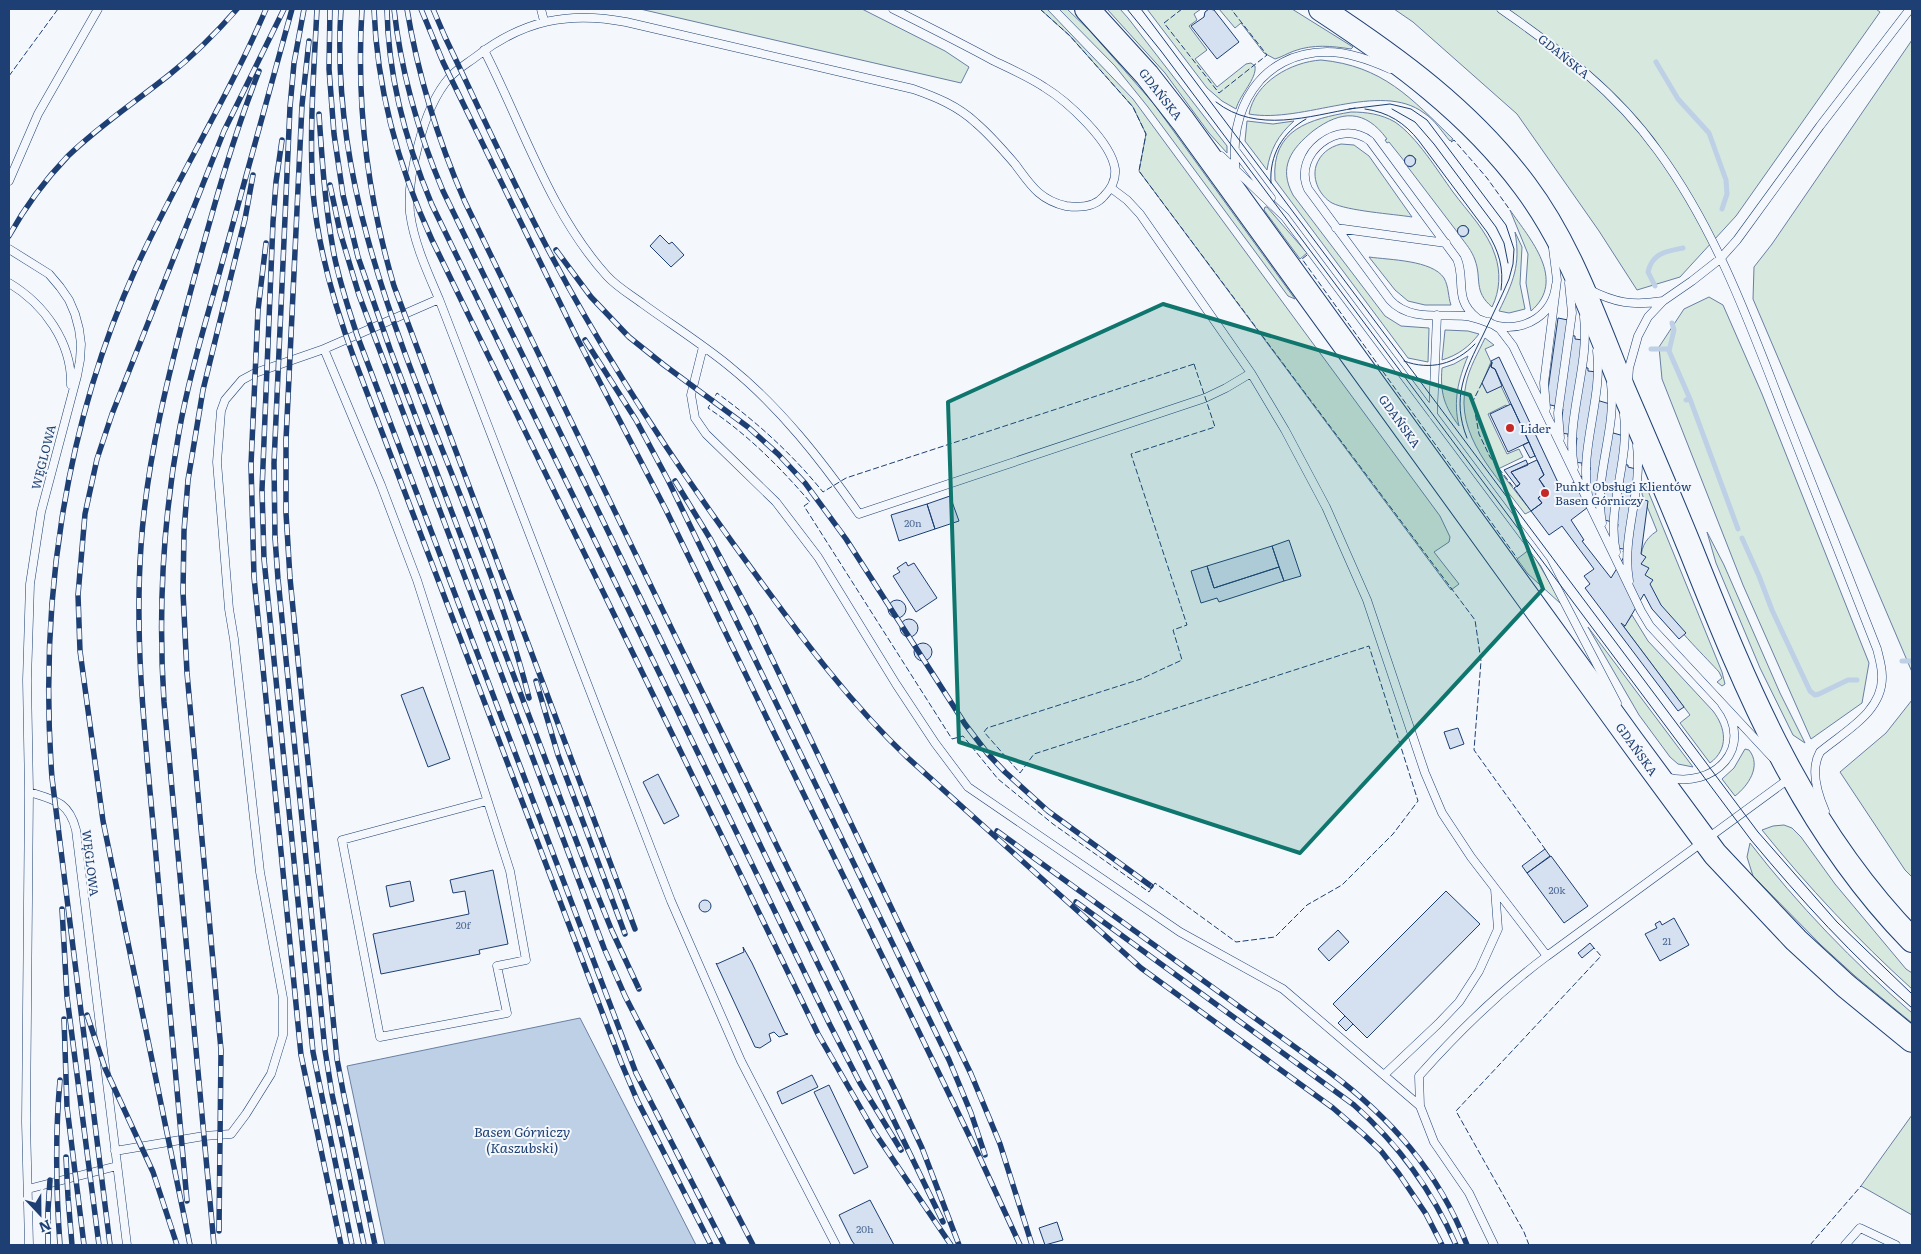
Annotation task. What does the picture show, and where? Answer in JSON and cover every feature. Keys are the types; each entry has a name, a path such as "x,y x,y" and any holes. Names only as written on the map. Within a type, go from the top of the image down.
{"main road":[{"name":"GDAŃSKA","path":"1087,9 1165,97 1705,840 1744,887 1796,940 1852,991 1912,1040"},
{"name":"GDAŃSKA","path":"1321,9 1380,47 1428,84 1467,119 1526,187 1566,254 1568,284 1593,316 1730,647 1752,698 1791,777 1820,825 1852,870 1912,940"}],"lane":[{"path":"9,181 38,114 98,9"},
{"path":"541,9 544,21"},
{"path":"836,1245 741,1061 671,901 417,247 410,213 410,187 414,160 427,118 450,77 484,50 506,36 544,21 566,17 604,18 746,49 913,89 944,101 976,123 1014,164 1030,186 1042,196 1065,206 1080,207 1093,204 1103,198 1111,188 1115,169 1108,153 1089,126 1065,102 1044,87 893,9"},
{"name":"GDAŃSKA","path":"1501,9 1564,54 1606,90 1658,150 1699,214 1748,319 1877,648 1882,675 1880,692 1871,710 1820,752 1815,761 1815,781 1823,808 1852,870"},
{"path":"1720,258 1737,240 1820,126 1910,9"},
{"path":"484,50 548,186 569,224 591,256 609,278 742,378 796,431 860,514 1205,398 1251,372"},
{"path":"1260,228 1242,195 1236,170 1234,150 1238,119 1250,90 1276,66 1292,58 1309,54 1342,53 1371,61 1419,84 1452,106"},
{"path":"1165,97 1202,138 1285,217"},
{"path":"1477,318 1470,312 1463,299 1460,288 1459,262 1374,147 1363,137 1352,133 1338,134 1311,153 1304,166 1304,179 1308,189 1396,307 1407,313 1477,318 1497,325 1526,324 1542,314 1568,284"},
{"path":"1234,150 1548,570 1654,772 1669,778 1689,779 1708,775 1721,766 1728,757 1733,740 1732,722 1722,704"},
{"path":"1111,188 1127,200 1140,214 1251,372 1285,430 1326,508 1367,600 1435,799 1454,833 1547,956"},
{"path":"1550,225 1586,339 1572,448 1573,463 1579,483"},
{"path":"1336,228 1446,243"},
{"name":"WĘGLOWA","path":"9,249 49,274 60,287 72,307 79,329 81,344 80,360 41,512 30,584 27,680 29,792 55,801 66,808 71,813 76,830 127,1245"},
{"path":"1565,454 1559,435 1558,416 1572,309 1566,254"},
{"name":"GDAŃSKA","path":"1626,396 1629,368 1638,336 1648,317 1663,301 1692,282 1720,258"},
{"name":"WĘGLOWA","path":"9,283 24,292 53,323 64,346 68,360 71,392"},
{"path":"1551,424 1545,405 1544,389 1568,284"},
{"name":"GDAŃSKA","path":"1568,284 1617,301 1634,304 1663,301"},
{"path":"115,1151 220,1133 231,1134 271,1074 283,1035 283,998 260,872 229,609 217,462 221,411 225,400 232,389 254,373 324,349 438,299"},
{"path":"1433,415 1437,315"},
{"path":"1593,316 1599,371 1586,474 1587,489 1593,512"},
{"path":"1489,322 1500,329 1511,343 1634,597 1653,629 1791,777 1523,973 1449,1042 1419,1076 1420,1106 1434,1142 1469,1193 1494,1245"},
{"path":"703,347 691,395 695,418 706,434 776,502 818,557 934,743 968,787 1180,932 1283,989 1420,1106"},
{"path":"1606,347 1612,403 1600,505 1606,540"},
{"path":"324,349 381,485 417,580 510,871 526,960 497,966 507,1013 380,1037 342,840 487,800"},
{"path":"1620,568 1613,530 1626,435 1626,396"},
{"path":"1626,396 1639,467 1627,562 1629,581 1634,597"},
{"path":"29,792 26,1122 29,1245"},
{"path":"1384,1075 1459,1002 1480,972 1498,929 1494,888"},
{"path":"28,1190 117,1166"},
{"path":"1845,1245 1860,1228 1896,1245"}],"highlighted area":[{"path":"1163,304 1470,395 1543,589 1300,853 959,742 948,402"}],"shaded area":[{"path":"640,9 862,9 945,51 969,67 961,83"},
{"path":"1040,9 1047,9 1133,99 1440,516 1450,537 1449,542 1434,552 1459,584 1451,590 1139,171 1146,134 1133,107 1070,36"},
{"path":"1059,9 1067,9 1090,31 1154,104 1295,299 1288,296 1148,107 1115,66"},
{"path":"1107,9 1120,9 1128,18 1227,146 1227,153 1209,133 1165,73"},
{"path":"1147,9 1201,9 1194,14 1197,20 1189,26 1207,50 1195,59 1217,87 1246,64 1251,63 1255,66 1251,81 1236,109 1222,101 1207,88"},
{"path":"1219,9 1292,9 1353,47 1351,49 1330,46 1308,47 1275,59 1264,53 1241,23 1235,28"},
{"path":"1394,9 1876,9 1880,12 1736,216 1680,277 1637,290 1599,231 1517,114 1413,22"},
{"path":"1912,40 1912,672 1753,299 1754,267 1772,244"},
{"path":"1321,60 1343,63 1379,77 1409,98 1453,139 1450,141 1424,113 1406,104 1386,101 1364,101 1293,113 1249,114 1259,92 1276,76 1298,65"},
{"path":"1351,112 1379,115 1403,128 1426,154 1482,230 1495,255 1499,281 1497,295 1492,307 1482,296 1475,260 1460,236 1464,237 1468,234 1469,230 1466,226 1462,226 1458,228 1458,233 1407,166 1411,167 1415,164 1416,159 1409,155 1405,158 1405,162 1389,142 1387,143 1385,140 1387,139 1379,129 1370,122 1352,116 1333,119 1313,131 1293,152 1287,167 1287,176 1293,195 1385,316 1401,326 1429,328 1428,362 1408,358 1275,180 1275,163 1279,149 1286,138 1308,123 1321,118"},
{"path":"1247,121 1273,124 1294,121 1283,132 1276,143 1270,156 1267,170 1245,141"},
{"path":"1341,144 1354,145 1369,156 1412,217 1339,206 1324,196 1316,182 1316,166 1326,152"},
{"path":"1265,207 1307,253 1300,259 1264,210"},
{"path":"1510,210 1535,247 1545,273 1546,286 1541,299 1531,311 1526,283 1528,254"},
{"path":"1515,232 1522,247 1520,284 1525,309 1509,313 1499,311 1512,282 1516,264 1517,244"},
{"path":"1369,257 1421,264 1438,272 1446,281 1451,305 1425,305 1408,301 1395,290"},
{"path":"1709,297 1723,305 1762,394 1869,663 1862,703 1811,739 1743,585 1662,379 1659,347 1684,309"},
{"path":"1445,330 1468,331 1479,334 1463,350 1442,360"},
{"path":"1485,338 1494,345 1485,349 1491,362 1482,383 1501,386 1510,405 1506,405 1488,414 1507,454 1519,449 1523,457 1498,469 1531,511 1525,514 1480,454 1466,421 1464,403 1467,378"},
{"path":"1468,356 1458,391 1456,408 1459,426 1444,399 1442,368"},
{"path":"1644,481 1722,672 1725,684 1722,686 1717,682 1722,678 1719,672 1675,624 1647,583 1641,563 1644,545 1657,531 1642,494"},
{"path":"1707,532 1724,565 1780,693 1805,743 1793,735 1760,668 1716,563"},
{"path":"1530,549 1560,603 1528,574 1517,559"},
{"path":"1632,615 1648,641 1713,711 1721,724 1724,738 1723,745 1710,763 1680,723 1690,715 1624,627"},
{"path":"1588,627 1693,767 1678,764 1670,757 1639,715"},
{"path":"1912,700 1912,877 1905,870 1840,772 1886,733"},
{"path":"1745,749 1749,750 1753,756 1754,769 1749,781 1735,796 1722,779 1734,768"},
{"path":"1784,825 1792,828 1801,837 1835,884 1906,969 1912,973 1912,989 1872,952 1834,912 1762,830"},
{"path":"1750,843 1787,889 1827,932 1912,1013 1912,1023 1821,945 1753,876 1747,857"},
{"path":"1912,1115 1912,1215 1861,1186"}],"water":[{"name":"Basen Górniczy (Kaszubski)","path":"580,1018 696,1245 385,1245 347,1066"}],"building":[{"path":"1209,9 1214,10 1239,42 1217,59 1191,26 1204,17 1205,12"},
{"path":"1410,155 1416,161 1410,167 1404,161"},
{"path":"1463,225 1469,231 1463,237 1457,231"},
{"path":"660,235 669,244 672,242 684,255 671,267 650,246"},
{"path":"1558,318 1568,320 1566,335 1575,336 1575,339 1583,340 1579,367 1597,372 1593,399 1610,404 1606,431 1624,436 1619,464 1628,465 1628,467 1636,469 1631,496 1648,501 1641,554 1646,557 1641,564 1649,568 1645,575 1653,580 1650,584 1661,605 1686,633 1679,639 1652,609 1644,594 1625,626 1621,623 1684,707 1678,711 1585,588 1590,584 1584,576 1594,569 1562,526 1549,535 1531,511 1542,503 1538,498 1542,495 1546,498 1549,496 1549,493 1539,479 1544,475 1495,369 1491,367 1491,361 1499,357 1562,491 1590,470 1590,467 1582,466 1582,463 1573,462 1577,438 1568,437 1568,434 1560,433 1563,409 1554,409 1555,406 1546,404","holes":["1604,495 1606,496 1602,519 1618,524 1615,548 1624,549 1623,552 1627,552 1611,578 1582,541 1584,540 1571,520"]},
{"path":"1492,362 1491,367 1495,369 1502,386 1487,393 1482,383"},
{"name":"Lider","path":"1511,404 1529,442 1508,452 1490,414"},
{"path":"1529,442 1535,456 1530,458 1523,445"},
{"path":"1526,460 1528,465 1511,472 1520,484 1517,487 1504,470"},
{"path":"1537,460 1544,475 1539,479 1549,495 1546,498 1542,495 1538,498 1542,503 1531,511 1514,488 1520,484 1511,472"},
{"path":"950,496 959,521 935,529 927,504"},
{"path":"927,504 935,529 899,541 891,515"},
{"path":"1289,540 1301,576 1284,581 1272,546"},
{"path":"1272,546 1279,567 1214,588 1207,566"},
{"path":"906,562 908,566 914,563 937,598 916,612 893,576 900,572 897,568"},
{"path":"1207,566 1214,588 1279,567 1284,581 1219,602 1217,598 1201,603 1191,571"},
{"path":"893,600 901,600 906,605 904,616 893,618 888,613 888,605"},
{"path":"905,619 913,619 918,624 916,635 905,637 900,632 900,624"},
{"path":"923,643 929,646 932,652 929,658 923,661 917,658 914,652 917,646"},
{"path":"423,687 450,759 428,767 401,695"},
{"path":"1458,728 1464,744 1450,749 1444,732"},
{"path":"658,774 679,816 664,824 643,782"},
{"path":"1545,849 1550,856 1527,873 1522,866"},
{"path":"1551,856 1588,906 1564,923 1527,873"},
{"path":"493,870 508,944 479,950 480,954 381,974 373,934 469,914 465,891 453,893 450,880"},
{"path":"410,881 414,901 390,907 386,886"},
{"path":"1446,891 1480,924 1367,1038 1333,1004"},
{"path":"705,900 711,906 705,912 699,906"},
{"path":"1674,918 1689,945 1660,961 1645,934 1657,928 1655,924 1660,921 1662,925"},
{"path":"1338,930 1349,942 1329,961 1318,949"},
{"path":"1590,943 1594,948 1582,958 1578,953"},
{"path":"743,947 785,1033 788,1034 779,1037 774,1032 769,1034 771,1041 760,1048 755,1047 716,963 744,952"},
{"path":"1345,1016 1353,1024 1346,1031 1338,1023"},
{"path":"812,1075 818,1087 782,1104 777,1092"},
{"path":"829,1085 868,1167 854,1174 814,1092"},
{"path":"870,1200 894,1245 855,1245 852,1241 839,1215"},
{"path":"1057,1222 1063,1240 1045,1245 1039,1228"}],"waterway":[{"path":"1656,62 1678,99 1709,133 1726,180 1727,194 1722,209"},
{"path":"1655,286 1648,272 1653,261 1661,254 1683,248"},
{"path":"1672,323 1674,330 1669,351 1690,399 1686,400"},
{"path":"1651,349 1669,349"},
{"path":"1690,399 1738,529"},
{"path":"1742,538 1772,610 1810,691 1815,695 1848,680 1857,680"},
{"path":"1902,661 1912,661"}],"tram line":[{"path":"1127,9 1161,51 1751,840 1828,927 1869,969 1912,1008"},
{"path":"1141,9 1758,832 1837,922 1912,994"},
{"path":"1216,102 1232,112 1249,118 1266,120 1302,118 1355,108"},
{"path":"1349,109 1390,104 1411,109 1427,120 1506,225 1514,249 1509,279 1471,361 1462,385 1460,410 1467,438"},
{"path":"1365,109 1373,110 1395,119 1419,141 1491,239 1501,267 1501,290"},
{"path":"1392,109 1415,122 1434,144 1496,227 1504,243 1508,263"},
{"path":"1271,183 1272,163 1279,145 1298,124 1306,119"},
{"path":"1404,361 1423,365 1442,364 1460,356 1475,344"}],"railway":[{"path":"9,236 36,194 68,156 105,124 187,60 237,9"},
{"path":"110,1245 52,778 49,713 50,647 54,582 62,517 74,453 91,390 111,328 152,235 235,75 266,9"},
{"path":"190,1245 103,821 80,651 78,595 85,514 97,459 112,414 224,131 284,9"},
{"path":"214,1245 164,702 162,668 163,566 169,499 179,432 188,390 292,9"},
{"path":"304,9 294,63 290,107 274,463 275,538 325,1050 332,1094 364,1245"},
{"path":"317,9 313,77 313,192 323,257 341,320 621,1062 637,1100 711,1245"},
{"path":"330,9 329,69 334,134 343,195 358,257 390,349 587,869 612,931 639,989"},
{"path":"341,9 342,100 355,188 378,275 407,360 504,612 529,698"},
{"path":"362,9 361,80 366,149 377,218 394,286 635,929"},
{"path":"374,9 380,69 391,127 409,184 432,240 818,1034 875,1133 951,1245"},
{"path":"387,9 391,60 400,109 414,158 432,205 830,1025 860,1083 901,1150"},
{"path":"394,9 401,56 418,124 443,191 943,1222"},
{"path":"407,9 417,59 430,107 446,155 465,202 897,1094 922,1148 959,1245"},
{"path":"421,9 443,62 577,338 666,510 980,1158 1020,1245"},
{"path":"433,9 523,201 598,339 649,421 703,501 776,603 829,672 867,716 908,758 1141,968 1333,1108 1363,1134 1381,1151 1399,1174 1426,1214 1442,1245"},
{"path":"309,41 302,105 286,440 286,513 290,578 337,1059 375,1245"},
{"path":"187,1201 142,696 139,621 141,546 148,480 175,350 223,178 259,71"},
{"path":"319,114 330,232 340,282 357,335 636,1073 724,1245"},
{"path":"282,140 273,222 262,490 264,559 313,1052 352,1245"},
{"path":"219,1231 221,1050 187,673 183,592 184,531 188,480 203,390 245,219 253,175"},
{"path":"330,185 340,232 359,295 604,948 625,996 753,1245"},
{"path":"266,243 258,310 251,465 254,577 301,1055 341,1245"},
{"path":"556,250 591,297 629,337 748,427 778,454 805,483 846,539 965,724 988,754 1048,811 1151,886"},
{"path":"585,340 636,420 668,480 949,1060 971,1113 985,1155"},
{"path":"675,481 711,540 753,619 971,1074 1000,1144 1032,1245"},
{"path":"536,681 558,755 625,934"},
{"path":"997,831 1351,1089 1392,1127 1427,1170 1442,1193 1467,1245"},
{"path":"1076,902 1354,1105 1386,1136 1413,1169 1447,1225 1456,1245"},
{"path":"62,909 67,997 99,1245"},
{"path":"87,1015 105,1068 153,1172 177,1245"},
{"path":"64,1019 67,1107 84,1245"},
{"path":"60,1080 57,1162 60,1245"},
{"path":"66,1157 72,1245"},
{"path":"48,1245 50,1180"}],"fence":[{"path":"9,76 58,9"},
{"path":"1040,9 1070,36 1133,107 1146,134 1139,171 1475,620 1481,661 1474,750 1545,849"},
{"path":"1182,9 1164,23 1219,93 1267,55 1231,9"},
{"path":"1451,142 1454,140 1487,178 1510,210"},
{"path":"1307,255 1302,259 1517,558"},
{"path":"1194,364 1215,427 1131,454 1187,625 1173,630 1182,660 1141,679 987,728 984,732 1020,773 1034,754 1369,646 1418,801 1393,834 1342,885 1307,905 1275,937 1236,942 1155,883 1149,892 1053,824 998,779 963,736 952,739 804,506 810,502 762,451 708,408 717,393 773,439 823,492 846,478 1194,364"},
{"path":"1482,383 1473,401 1479,434 1490,457 1514,488"},
{"path":"1529,1245 1524,1232 1456,1111 1601,956 1594,948"},
{"path":"1810,1245 1861,1186"}],"place":[{"name":"Lider","path":"1510,428"},
{"name":"Punkt Obsługi Klientów Basen Górniczy","path":"1545,493"}]}
